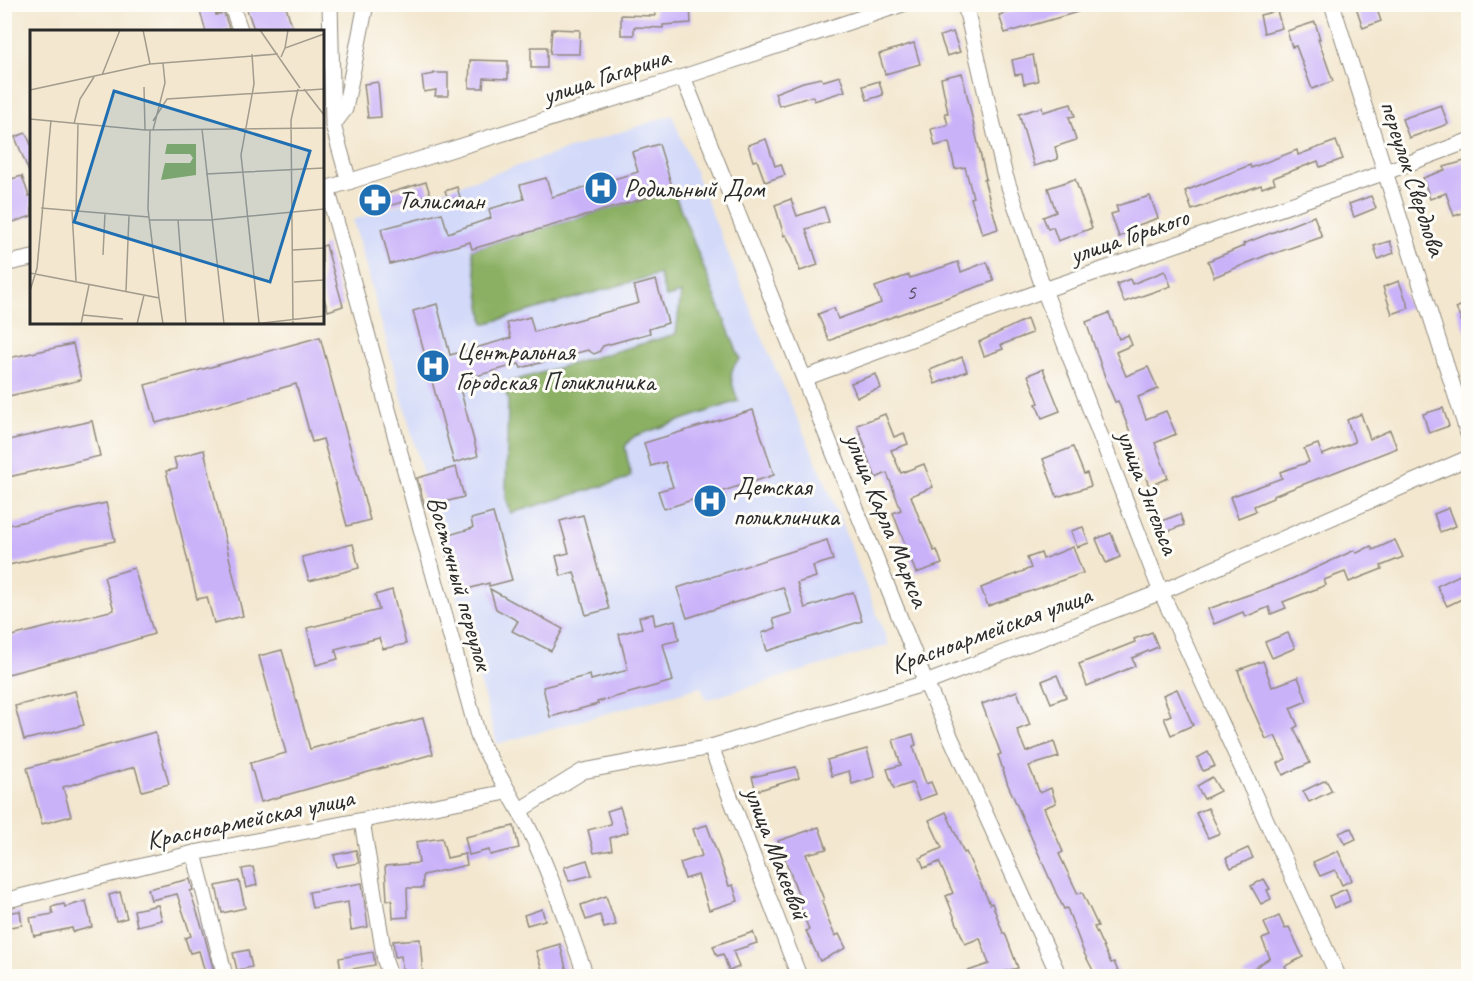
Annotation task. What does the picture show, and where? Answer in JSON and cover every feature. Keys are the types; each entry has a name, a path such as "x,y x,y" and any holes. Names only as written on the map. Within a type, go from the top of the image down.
{"street":[{"path":"231,4 240,30"},
{"path":"330,4 333,125 349,182"},
{"path":"333,125 345,110 366,4"},
{"name":"улица Гагарина","path":"325,189 683,77 903,4"},
{"name":"улица Энгельса","path":"965,4 1004,172 1044,290 1161,592 1338,976"},
{"name":"переулок Свердлова","path":"1332,4 1468,434"},
{"name":"улица Карла Маркса","path":"683,77 926,683 1059,976"},
{"name":"улица Горького","path":"805,378 1044,290 1386,172 1468,141"},
{"name":"Восточный переулок","path":"325,189 479,739 507,792 520,810 535,843 586,976"},
{"path":"4,264 30,258"},
{"name":"Красноармейская улица","path":"520,810 583,771 711,747 926,683 1161,592 1468,458"},
{"name":"улица Макеевой","path":"711,747 799,976"},
{"name":"Красноармейская улица","path":"4,901 194,853 507,792"},
{"path":"362,821 385,961 390,976"},
{"path":"194,853 225,976"}],"shaded area":[{"path":"672,115 767,349 825,481 889,645 706,700 701,687 497,744 353,220"}],"green space":[{"path":"673,190 740,359 731,374 738,401 635,436 625,447 631,476 626,479 511,513 506,498 508,399 502,384 676,334 681,293 666,297 659,274 484,324 472,249"}],"building":[{"path":"198,4 213,4 216,15 224,13 229,28 205,30"},
{"path":"245,4 285,4 293,30 254,30"},
{"path":"655,4 690,4 691,23 663,25 663,28 634,27 634,35 621,35 621,15 655,16"},
{"path":"1045,4 1094,4 1095,7 1005,33 999,15"},
{"path":"1355,4 1375,4 1381,21 1363,28"},
{"path":"1277,11 1282,28 1264,33 1260,15"},
{"path":"1315,22 1320,39 1318,39 1333,81 1312,89 1296,46 1292,47 1287,31"},
{"path":"552,29 580,30 579,54 550,54"},
{"path":"953,32 960,52 947,56 940,36"},
{"path":"914,43 920,64 885,74 879,54"},
{"path":"531,47 547,47 547,68 531,68"},
{"path":"1033,55 1038,81 1024,84 1022,74 1015,75 1012,60"},
{"path":"470,60 508,61 508,79 484,78 483,88 469,88"},
{"path":"448,73 448,96 435,96 436,90 424,92 422,76"},
{"path":"962,73 986,179 984,180 998,229 982,234 971,198 973,197 965,167 955,169 949,142 935,146 931,129 948,125 941,78"},
{"path":"840,76 845,91 814,101 813,96 779,106 775,93 803,82 821,78 823,81"},
{"path":"879,81 883,95 867,100 863,86"},
{"path":"378,82 381,117 368,118 364,84"},
{"path":"1071,104 1075,116 1069,117 1076,140 1055,147 1058,159 1034,166 1019,114 1042,107 1043,112"},
{"path":"1441,105 1448,124 1409,138 1402,119"},
{"path":"26,133 30,142 30,174 15,137"},
{"path":"766,139 775,166 781,164 785,175 765,182 757,160 753,161 748,145"},
{"path":"1336,141 1343,159 1320,167 1318,161 1273,178 1275,183 1262,188 1261,185 1192,210 1185,191 1250,165 1251,168 1297,150 1298,155"},
{"path":"659,144 673,190 472,249 470,242 390,264 381,229 442,213 448,233 491,218 489,209 524,199 520,185 546,178 552,197 638,172 632,152"},
{"path":"1468,160 1468,211 1454,216 1446,193 1430,199 1423,178 1445,170 1444,167"},
{"path":"22,176 30,196 30,217 4,225 4,181"},
{"path":"1075,179 1092,228 1058,241 1053,227 1048,229 1043,217 1056,212 1048,188"},
{"path":"426,182 430,194 375,210 372,198"},
{"path":"457,187 460,197 449,201 445,191"},
{"path":"1150,196 1158,218 1130,228 1131,232 1119,237 1111,214 1118,212 1116,206"},
{"path":"1371,196 1376,208 1354,217 1349,204"},
{"path":"791,199 797,216 824,207 829,222 806,229 818,265 800,271 793,249 786,235 784,236 775,205"},
{"path":"1314,216 1322,237 1272,253 1214,277 1208,261 1244,246 1243,244"},
{"path":"1390,241 1394,253 1378,259 1374,246"},
{"path":"326,245 343,306 328,311 324,298 324,246"},
{"path":"958,262 961,272 987,262 994,281 829,341 818,314 834,308 838,319 881,303 875,287"},
{"path":"1165,271 1171,286 1124,302 1117,284 1130,279 1132,284"},
{"path":"656,280 668,323 649,329 650,333 603,346 599,352 594,354 588,350 521,368 519,364 458,381 478,456 454,463 413,311 437,304 450,355 511,338 507,323 530,317 534,332 639,303 634,286"},
{"path":"1399,281 1409,308 1392,314 1383,287"},
{"path":"1468,302 1468,336 1456,308"},
{"path":"1109,313 1119,339 1128,335 1132,345 1116,352 1126,376 1148,367 1158,389 1138,397 1146,419 1166,411 1176,434 1155,443 1168,478 1149,486 1118,401 1115,402 1107,383 1086,322"},
{"path":"1027,319 1032,333 1001,345 1003,349 984,356 979,342"},
{"path":"320,337 370,520 347,526 323,439 312,442 296,384 156,423 145,385"},
{"path":"73,344 81,380 4,397 4,359"},
{"path":"962,357 967,371 935,384 930,370"},
{"path":"1043,369 1060,411 1042,418 1028,375"},
{"path":"876,374 881,388 857,397 851,383"},
{"path":"1443,408 1449,426 1429,433 1423,414"},
{"path":"753,410 774,475 723,491 719,503 712,507 704,507 695,499 664,509 658,491 673,487 665,462 651,466 644,443"},
{"path":"885,414 894,437 904,433 908,444 891,450 901,473 924,464 933,487 911,496 921,523 934,551 937,550 942,564 916,573 893,513 901,510 887,473 876,478 857,425"},
{"path":"1361,414 1370,439 1390,430 1397,448 1273,496 1254,506 1256,511 1238,518 1230,497 1282,478 1280,472 1309,462 1304,449 1318,444 1322,455 1355,442 1347,420"},
{"path":"92,421 100,456 4,478 4,441"},
{"path":"1073,447 1084,474 1087,473 1091,486 1057,497 1043,459"},
{"path":"204,450 243,616 214,623 207,597 197,599 166,471 177,469 174,458"},
{"path":"456,467 464,497 425,507 417,478"},
{"path":"106,503 115,541 4,566 4,526"},
{"path":"1449,508 1456,526 1440,532 1434,514"},
{"path":"493,513 512,580 489,586 489,583 457,592 442,537 473,528 471,519"},
{"path":"1180,514 1184,525 1166,532 1162,521"},
{"path":"583,515 609,609 586,615 574,572 561,576 556,556 569,553 560,521"},
{"path":"1083,527 1089,543 1077,547 1071,531"},
{"path":"1111,533 1120,557 1106,563 1096,539"},
{"path":"827,540 833,560 813,566 816,577 797,583 805,608 853,592 862,621 767,651 762,633 776,628 773,619 792,613 783,587 687,618 677,588"},
{"path":"1395,540 1403,557 1381,566 1382,569 1349,582 1345,572 1324,580 1326,585 1283,602 1286,608 1271,614 1269,607 1245,617 1243,612 1214,624 1208,609 1285,582 1355,550 1357,553 1371,546 1373,550"},
{"path":"353,544 359,568 309,581 302,557"},
{"path":"1073,547 1083,573 988,606 981,588 1031,568 1027,558 1041,553 1043,559"},
{"path":"134,568 154,634 4,675 4,638 114,610 104,577"},
{"path":"1468,571 1468,596 1447,606 1437,586"},
{"path":"490,589 563,629 551,651 512,631 518,621 496,609"},
{"path":"392,590 406,644 383,649 379,638 335,649 338,659 316,665 307,628 379,610 375,595"},
{"path":"653,614 655,625 675,620 679,640 663,644 673,681 550,717 543,687 590,675 591,680 628,670 619,634 642,628 639,617"},
{"path":"1152,632 1158,647 1132,658 1135,666 1087,686 1079,664 1135,642 1134,639"},
{"path":"1288,633 1295,648 1272,658 1265,642"},
{"path":"282,650 310,749 423,718 433,754 261,802 250,763 286,753 259,656"},
{"path":"1263,661 1272,687 1298,677 1307,701 1290,708 1298,726 1294,728 1310,763 1283,775 1278,763 1286,759 1275,736 1266,739 1247,697 1238,670"},
{"path":"1057,675 1066,697 1051,703 1042,681"},
{"path":"1177,689 1193,725 1171,735 1164,718 1171,715 1163,695"},
{"path":"75,691 84,725 24,740 15,706"},
{"path":"1017,691 1030,725 1017,730 1026,752 1054,742 1059,757 1029,766 1040,793 1051,788 1056,803 1044,808 1063,852 1059,854 1078,894 1082,892 1098,926 1094,927 1111,963 1114,962 1120,976 1096,976 1084,953 1067,908 1064,909 1056,893 1008,785 998,755 1001,754 982,704"},
{"path":"155,732 169,784 142,791 135,767 63,787 71,816 42,824 27,768"},
{"path":"913,734 916,745 913,746 926,784 931,782 936,794 919,800 912,783 894,789 887,769 901,765 893,740"},
{"path":"867,749 875,777 852,784 849,771 832,776 827,760"},
{"path":"1208,752 1215,766 1203,771 1197,758"},
{"path":"796,767 799,778 756,791 752,777"},
{"path":"1212,777 1220,791 1204,799 1197,786"},
{"path":"1326,780 1332,791 1309,802 1303,791"},
{"path":"620,807 628,832 610,838 612,850 594,853 588,830 611,824 607,811"},
{"path":"1208,808 1220,833 1208,838 1196,813"},
{"path":"946,812 964,853 966,852 990,904 992,903 1018,968 987,976 960,976 959,974 989,964 980,938 965,944 946,896 953,893 939,862 924,868 920,858 942,848 929,820"},
{"path":"707,825 729,886 733,885 738,901 709,910 698,875 685,879 680,863 702,856 693,829"},
{"path":"514,826 519,848 490,855 489,850 469,855 465,837"},
{"path":"819,827 827,849 806,854 824,900 822,901 829,922 835,936 839,934 846,948 820,961 806,931 809,930 800,905 802,904 778,841"},
{"path":"1351,828 1356,839 1345,844 1339,833"},
{"path":"442,838 447,858 465,854 467,865 423,875 423,888 407,888 408,917 393,918 392,900 387,900 385,866 419,863 416,842"},
{"path":"1248,848 1253,858 1231,868 1226,858"},
{"path":"356,850 359,863 337,867 334,855"},
{"path":"1338,851 1352,880 1342,885 1335,870 1320,876 1313,862"},
{"path":"587,860 592,875 569,881 564,867"},
{"path":"253,867 257,885 246,888 242,869"},
{"path":"190,879 193,890 190,891 215,976 206,976 199,951 190,953 185,938 191,936 177,894 151,900 148,889"},
{"path":"1264,879 1270,889 1267,890 1271,899 1261,904 1251,886"},
{"path":"239,881 245,908 222,913 216,886"},
{"path":"362,883 368,927 351,930 348,902 312,908 309,892"},
{"path":"1346,889 1350,901 1334,908 1329,896"},
{"path":"120,892 127,918 116,921 109,895"},
{"path":"606,896 616,925 604,928 600,915 586,920 581,905"},
{"path":"86,901 92,927 73,932 72,928 34,936 30,918 53,914 51,907 64,904 65,907"},
{"path":"158,905 162,920 137,926 134,910"},
{"path":"542,909 545,920 527,925 524,915"},
{"path":"20,911 22,925 4,928 4,913"},
{"path":"1279,916 1285,929 1289,927 1303,957 1285,966 1290,976 1242,976 1270,958 1262,939 1270,936 1264,923"},
{"path":"753,932 757,943 733,951 739,967 729,971 723,954 717,956 713,946"},
{"path":"420,939 423,976 403,976 401,956 395,957 393,941"},
{"path":"560,944 568,976 544,976 536,951"},
{"path":"248,950 252,967 237,970 233,953"},
{"path":"373,952 375,965 341,971 339,958"}],"place":[{"name":"Родильный Дом","path":"601,188"},
{"name":"Талисман","path":"375,200"},
{"name":"Центральная Городская Поликлиника","path":"433,366"},
{"name":"Детская поликлиника","path":"710,501"}]}
